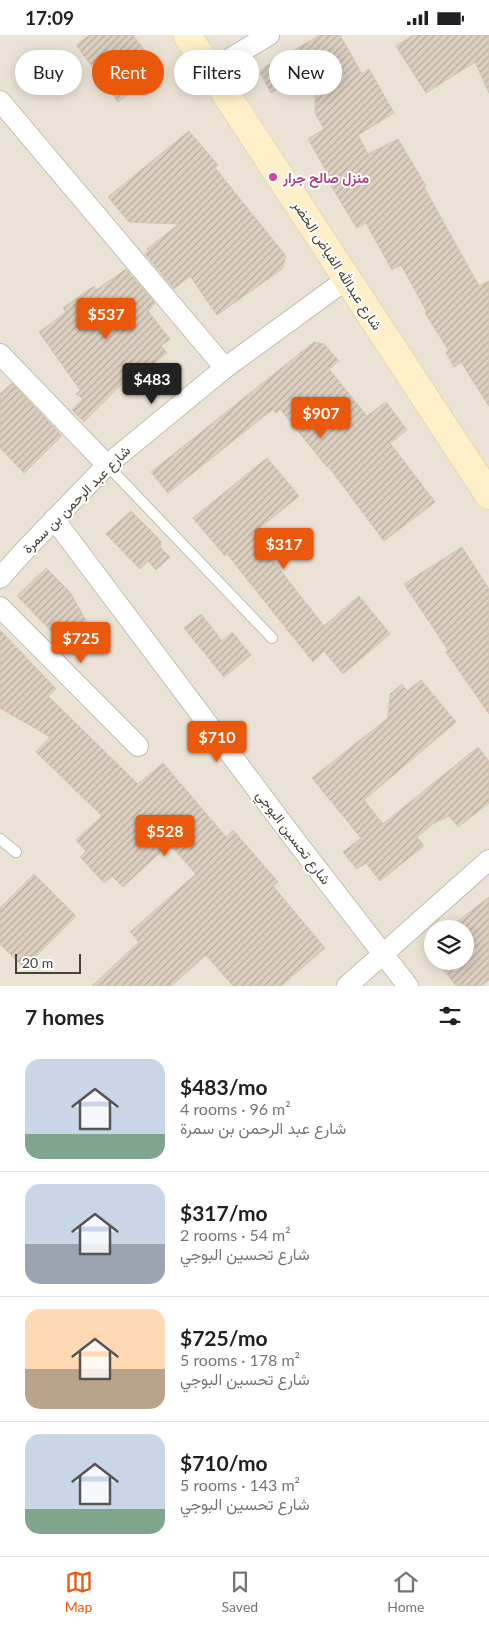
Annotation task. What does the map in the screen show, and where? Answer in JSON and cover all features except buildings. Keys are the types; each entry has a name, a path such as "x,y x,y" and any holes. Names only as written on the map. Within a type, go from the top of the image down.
{"street":[{"name":"شارع عبدالله الفياض الخضر","path":"187,35 197,50"},
{"path":"244,50 269,35"},
{"name":"شارع عبدالله الفياض الخضر","path":"227,95 489,495"},
{"path":"0,101 225,368"},
{"name":"شارع عبد الرحمن بن سمرة","path":"0,578 107,465 225,368 347,279"},
{"path":"0,354 107,465"},
{"name":"شارع تحسين البوجي","path":"54,519 298,844 408,986"},
{"path":"0,607 138,746"},
{"path":"347,986 489,860"}],"lane":[{"path":"107,465 272,638"},
{"path":"0,839 16,852"}],"shaded area":[{"path":"0,35 489,35 489,986 0,986"}],"place":[{"name":"منزل صالح جرار","path":"273,177"}]}
